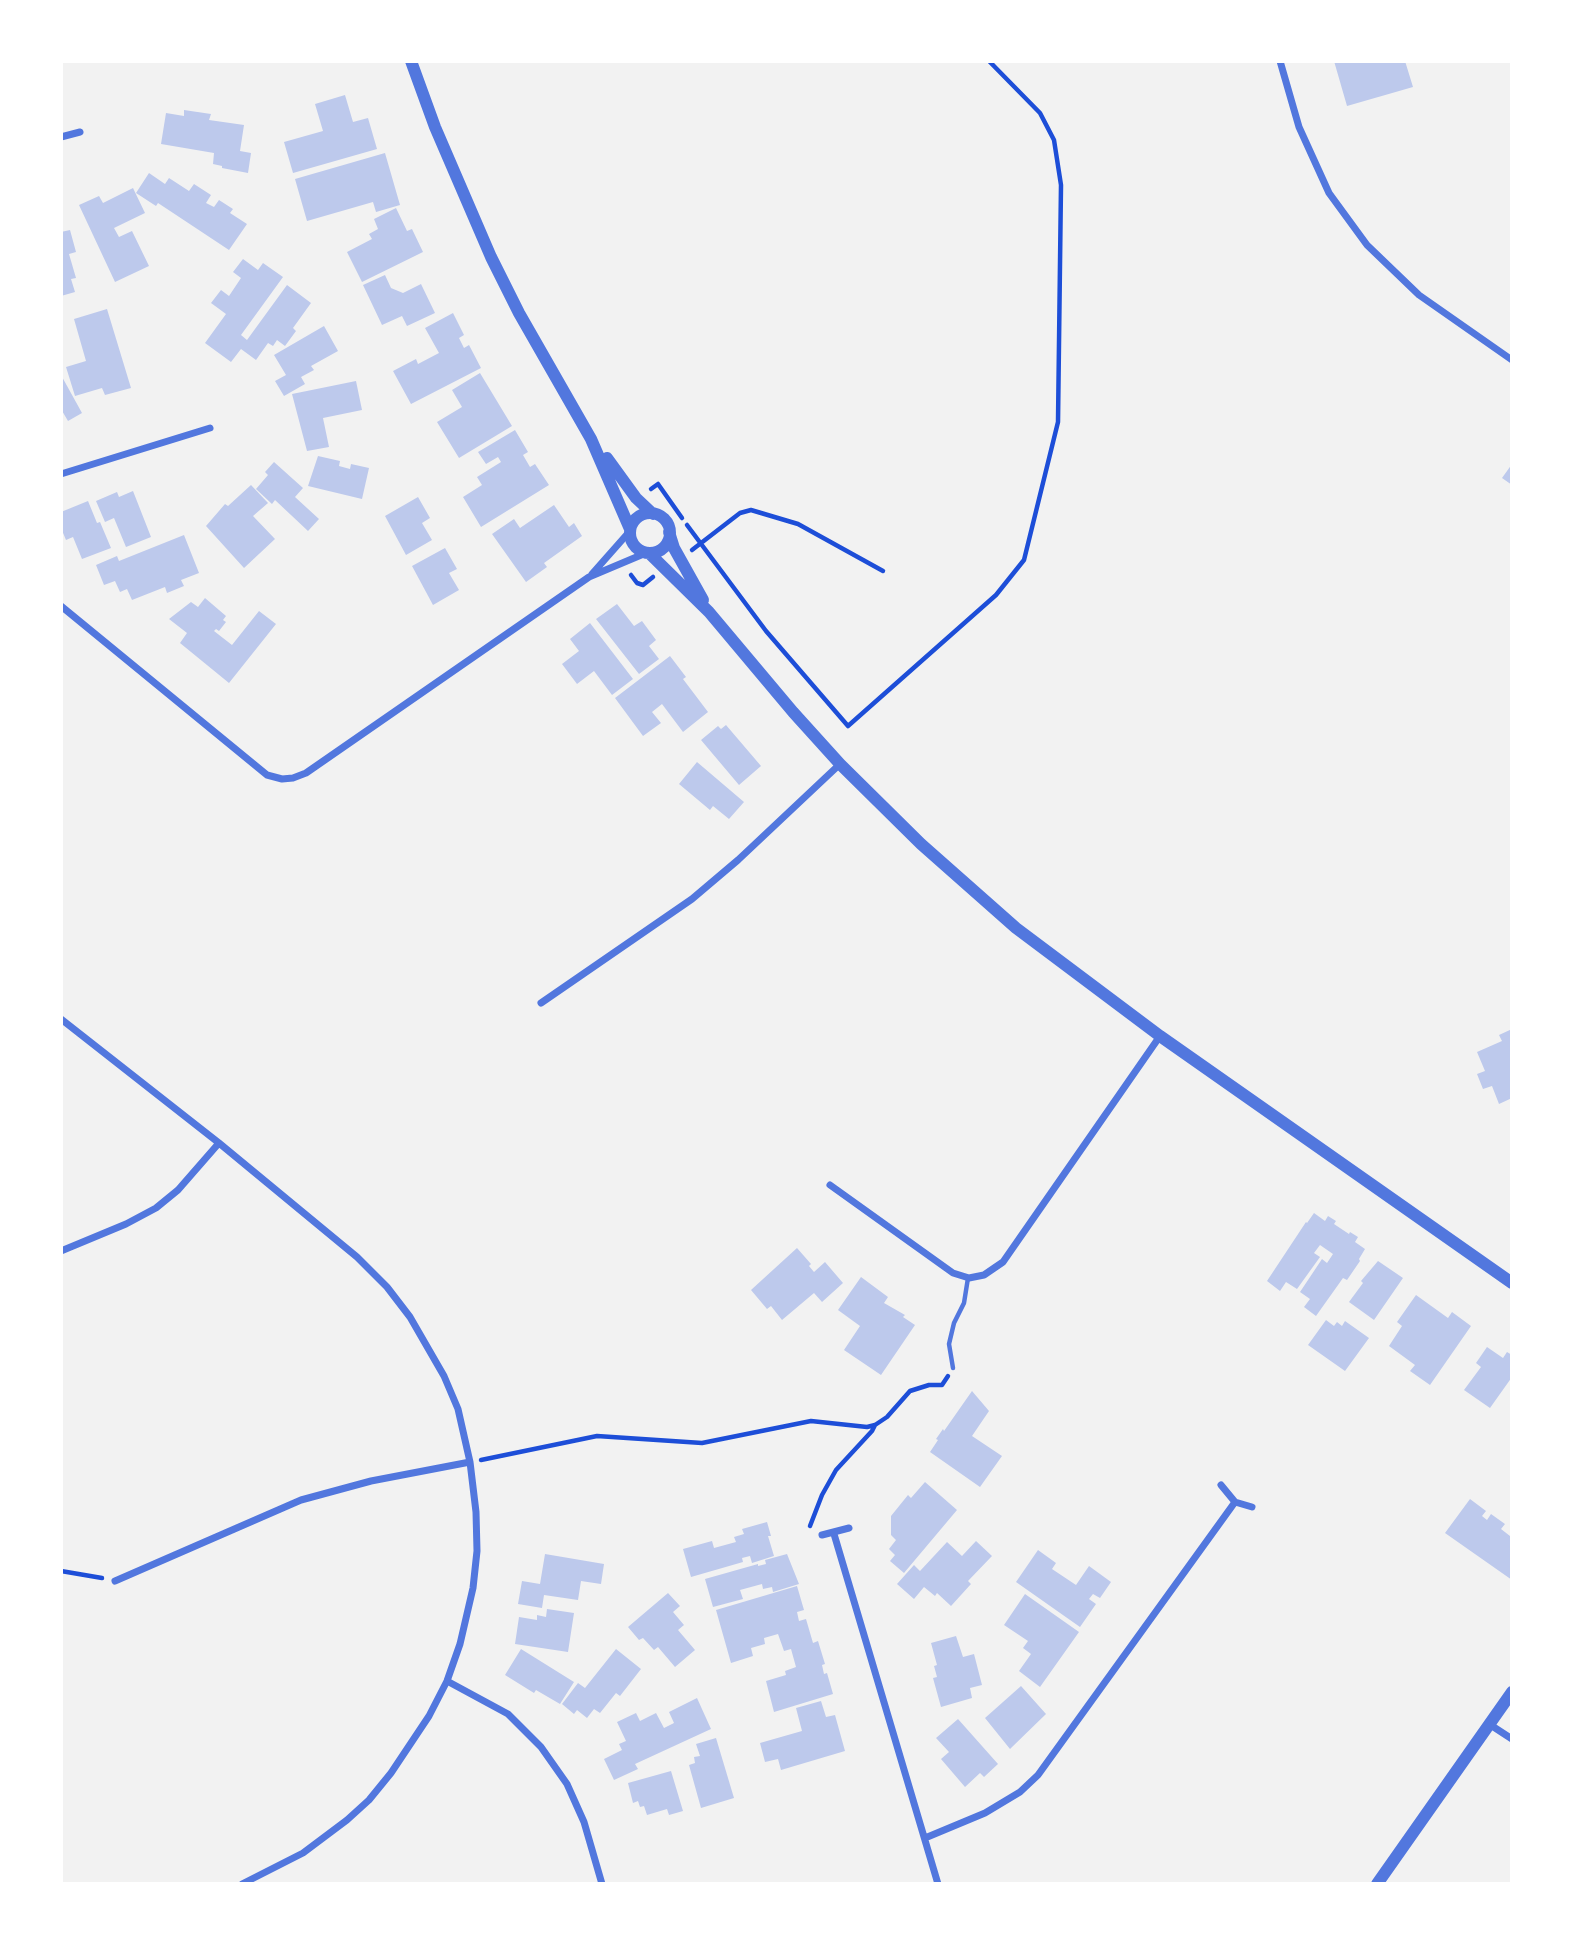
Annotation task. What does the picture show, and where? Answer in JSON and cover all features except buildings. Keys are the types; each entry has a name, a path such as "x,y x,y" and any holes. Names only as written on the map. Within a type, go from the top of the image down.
{"street":[{"path":"411,61 435,127 491,257 519,313 591,439 630,530 632,542 641,551 648,553 709,612 840,764 921,844 1016,928 1160,1036 1512,1283"},
{"path":"1280,61 1299,127 1329,193 1367,245 1419,295 1512,359"},
{"path":"61,137 80,132"},
{"path":"61,474 210,428"},
{"path":"591,439 636,499 653,514 665,520 674,548 709,612"},
{"path":"589,577 630,530 636,518 647,513 653,514"},
{"path":"61,606 267,775 287,779 306,774 589,577 656,552 666,544 669,532"},
{"path":"541,1003 692,899 738,860 840,764"},
{"path":"61,1019 219,1143 357,1257 387,1287 410,1317 444,1376 458,1409 470,1462 477,1551 467,1620 447,1681 413,1744 369,1800 326,1838 247,1883"},
{"path":"830,1185 953,1273 968,1278 985,1275 1003,1262 1160,1036"},
{"path":"61,1251 126,1224 156,1208 177,1190 219,1143"},
{"path":"116,1581 301,1500 371,1480 470,1462"},
{"path":"1221,1485 1235,1502 1252,1507"},
{"path":"925,1838 985,1813 1020,1792 1038,1775 1235,1502"},
{"path":"822,1535 849,1528"},
{"path":"834,1534 938,1884"},
{"path":"447,1681 508,1714 541,1747 567,1784 584,1822 602,1884"},
{"path":"1377,1884 1512,1692"},
{"path":"1489,1724 1512,1739"}],"lane":[{"path":"953,1368 949,1344 954,1323 964,1303 968,1278"}],"path":[{"path":"658,484 766,631 848,726 996,595 1024,560 1058,422 1061,185 1054,140 1040,113 989,61"},
{"path":"700,544 740,513 751,510 798,524 883,571"},
{"path":"470,1462 597,1436 702,1443 811,1421 867,1427 887,1417 915,1388 942,1385 953,1368"},
{"path":"822,1535 810,1536 811,1521 822,1495 836,1470 872,1432 875,1425"},
{"path":"61,1571 116,1581"}]}
